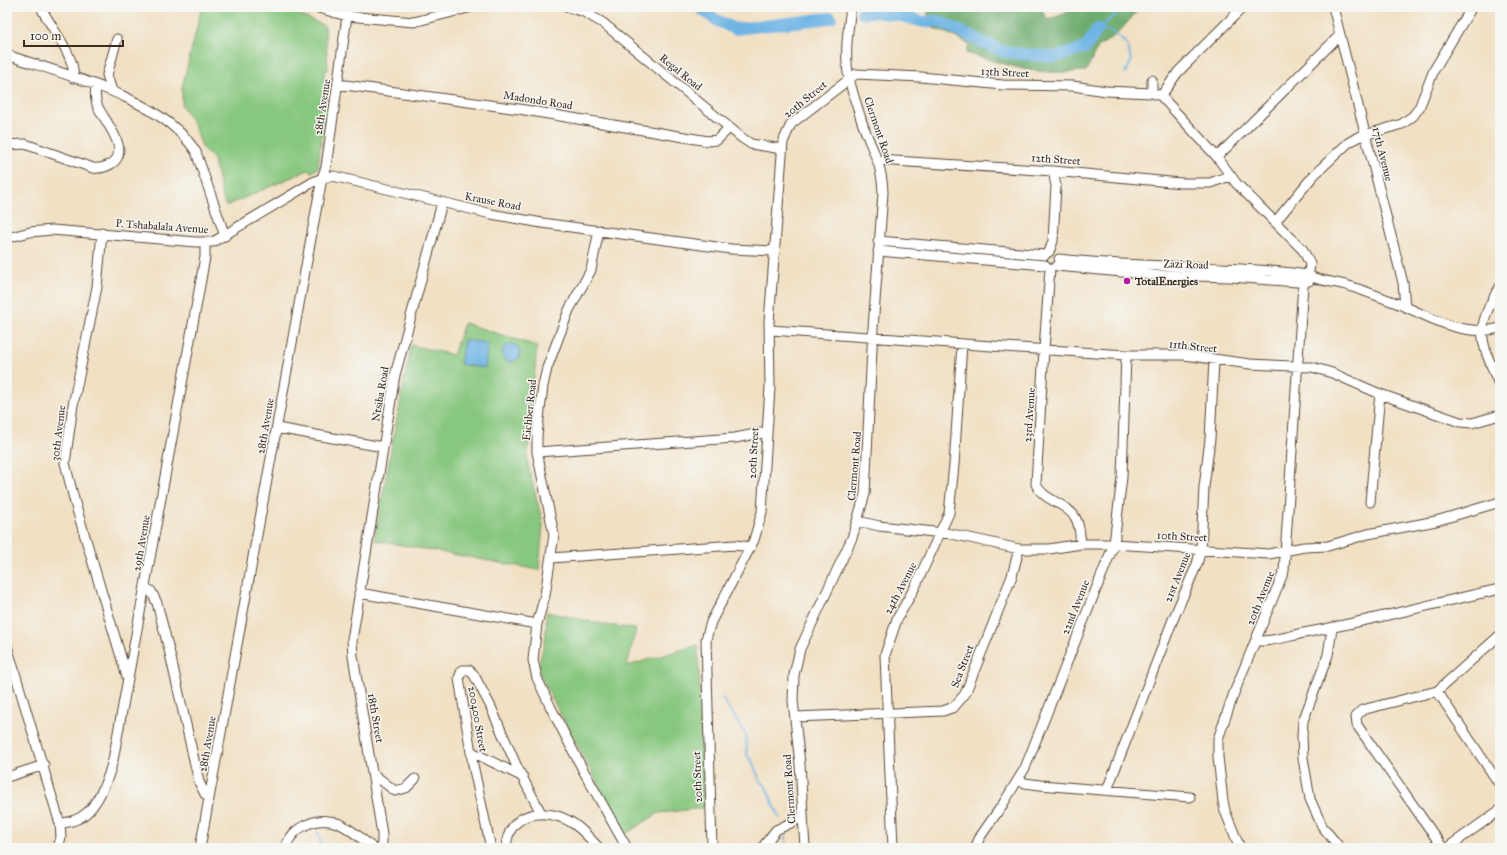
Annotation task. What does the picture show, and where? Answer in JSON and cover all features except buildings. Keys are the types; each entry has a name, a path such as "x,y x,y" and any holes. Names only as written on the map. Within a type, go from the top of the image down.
{"street":[{"path":"41,7 68,56 74,74 73,78"},
{"path":"315,7 414,22 472,7"},
{"name":"Regal Road","path":"568,7 584,12 603,24 729,128 751,144 782,149"},
{"name":"Clermont Road","path":"805,848 793,684 797,658 858,521 866,486 878,241 883,192 883,180 878,160 861,120 849,78 847,49 851,7"},
{"path":"1161,96 1178,72 1243,7"},
{"name":"17th Avenue","path":"1333,7 1403,283 1405,307"},
{"path":"1276,221 1292,199 1348,143 1358,137 1366,136 1402,124 1413,116 1418,108 1434,70 1472,7"},
{"name":"28th Avenue","path":"200,848 322,178 326,167 347,11"},
{"path":"1217,157 1340,35"},
{"path":"112,91 106,75 117,39"},
{"name":"P. Tshabalala Avenue","path":"7,55 112,91 173,126 190,142 196,152 225,236 213,242 205,242 52,230 30,232 7,238"},
{"name":"13th Street","path":"849,78 856,74 1003,85 1073,86 1106,91 1152,93 1161,96"},
{"name":"20th Street","path":"712,848 706,639 711,622 751,547 757,533 762,512 769,402 769,322 782,149 785,134 791,124 849,78"},
{"path":"1152,80 1152,93"},
{"name":"Madondo Road","path":"338,84 519,109 708,141 717,140 729,128"},
{"path":"7,145 25,144 94,168 103,167 114,162 119,155 119,149 97,106 96,86"},
{"name":"20th Avenue","path":"1161,96 1217,157 1230,176 1276,221 1306,254 1310,264 1297,365 1293,442 1287,498 1284,571 1234,693 1218,738 1218,757 1225,811 1240,848"},
{"name":"12th Street","path":"878,160 1053,171 1181,183 1210,183 1230,176"},
{"name":"23rd Avenue","path":"1053,171 1056,186 1052,260 1044,349 1036,484 1042,493 1070,511 1076,517 1081,544"},
{"path":"225,236 322,178"},
{"name":"Krause Road","path":"322,178 340,178 442,203 526,220 731,249 774,251"},
{"name":"Ntsiba Road","path":"359,593 382,447 401,348 442,203"},
{"name":"Eichber Road","path":"598,230 591,270 569,310 547,368 538,425 537,452 554,528 551,558 537,624 533,660 537,678 583,770 627,848"},
{"name":"30th Avenue","path":"102,233 97,287 73,405 65,463 75,503 128,678"},
{"name":"Zazi Road","path":"878,241 1052,260"},
{"name":"29th Avenue","path":"60,824 76,820 85,815 92,807 107,780 113,760 202,273 205,242"},
{"name":"Zazi Road","path":"878,251 1126,265 1232,269 1308,278 1347,285 1405,307 1431,320 1481,332 1500,328"},
{"path":"1500,286 1486,312 1481,332 1483,343 1500,387"},
{"name":"11th Street","path":"770,330 1126,354 1184,355 1250,364 1297,365 1325,370 1380,394 1465,423 1500,415"},
{"name":"24th Avenue","path":"893,848 886,648 897,619 915,587 947,519 950,506 962,344"},
{"name":"22nd Avenue","path":"975,848 980,837 1019,780 1114,544 1122,477 1126,354"},
{"name":"21st Avenue","path":"1107,790 1172,622 1197,564 1201,549 1204,486 1210,439 1214,360"},
{"path":"1370,502 1380,394"},
{"path":"277,428 382,447"},
{"path":"537,452 735,438 766,432"},
{"name":"10th Street","path":"858,521 879,526 940,532 1019,549 1049,549 1081,544 1114,544 1269,554 1304,547 1328,546 1368,534 1436,521 1500,502"},
{"path":"551,558 720,546 739,545 751,547"},
{"name":"Sea Street","path":"795,716 943,711 954,707 960,701 1012,576 1019,549"},
{"path":"145,587 151,591 157,603 199,782 209,799"},
{"path":"1256,641 1267,642 1288,636 1332,629 1500,589"},
{"path":"359,593 537,624"},
{"name":"18th Street","path":"359,593 352,646 383,839 382,848"},
{"path":"1332,629 1328,655 1303,721 1302,736 1303,758 1310,799 1322,826 1340,848"},
{"path":"1443,848 1356,720 1358,713 1368,708 1437,691 1500,635"},
{"path":"7,646 44,765 60,824 61,837 58,848"},
{"name":"200400 Street","path":"490,844 473,765 459,678 462,670 466,669 471,671 476,679 541,813"},
{"path":"1437,691 1500,785"},
{"path":"472,752 523,777"},
{"path":"7,777 44,765"},
{"path":"372,773 395,791 406,788 415,779"},
{"path":"1019,780 1025,783 1040,785 1190,797"},
{"path":"1447,848 1500,810"},
{"path":"506,848 511,831 518,821 530,814 541,813 569,821 581,829 599,848"},
{"path":"762,848 776,830 803,817"},
{"path":"285,848 296,830 311,822 323,820 330,820 344,825 373,848"}],"green space":[{"path":"202,7 281,7 325,26 328,70 324,71 329,115 322,135 318,168 312,172 308,170 226,206 213,158 203,149 194,125 182,106 182,87"},
{"path":"928,7 1041,7 1047,20 1064,14 1073,7 1093,7 1094,9 1096,7 1141,7 1117,34 1098,47 1086,71 1055,72 1019,68 966,53 969,44 947,33 928,26"},
{"path":"464,323 537,346 527,461 543,524 539,570 374,540 411,345 453,355"},
{"path":"547,612 607,625 636,629 627,666 698,645 704,808 659,813 625,834 540,676 539,664 546,637"}],"water":[{"path":"464,340 488,343 485,368 460,364"},
{"path":"511,344 517,347 520,353 517,359 511,362 505,359 502,353 505,347"}],"waterway":[{"path":"699,7 716,20 735,29 831,18"},
{"path":"1098,29 1125,7"},
{"path":"862,13 874,12 897,15 924,22 938,21 1004,52 1055,57 1085,48 1098,29"},
{"path":"1098,29 1111,32 1118,36 1128,46 1131,62 1125,73"},
{"path":"722,698 746,735 747,755 752,761 760,781 765,785 780,818"},
{"path":"318,832 322,848"},
{"path":"786,837 786,848"}],"place":[{"name":"TotalEnergies","path":"1127,281"}]}
